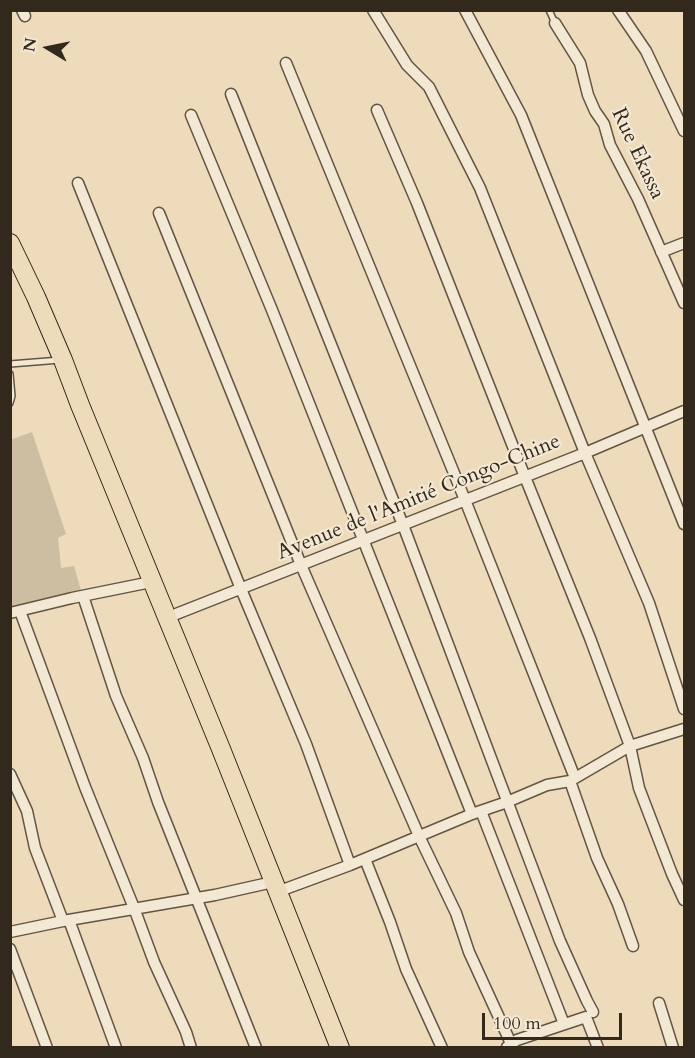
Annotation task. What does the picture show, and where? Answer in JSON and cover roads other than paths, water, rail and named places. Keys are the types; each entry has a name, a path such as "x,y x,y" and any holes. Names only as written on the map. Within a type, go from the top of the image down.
{"highway":[{"path":"10,243 63,360 340,1047"}],"street":[{"path":"373,10 407,64 429,87 480,188 585,453 649,603 684,709"},
{"path":"465,10 521,115 684,524"},
{"path":"618,10 646,51 684,132"},
{"name":"Rue Ekassa","path":"555,23 580,63 588,95 604,124 610,144 638,199 684,303"},
{"path":"286,63 465,501 572,780 597,858 618,904 633,946"},
{"path":"231,94 403,525 564,950 593,1012"},
{"path":"377,110 417,203 590,638 630,746 639,788 684,900"},
{"path":"191,116 564,1024"},
{"path":"78,183 241,589 306,744 350,865"},
{"path":"159,213 302,565 418,836 456,913 469,952 510,1046 517,1040 586,1017 598,1047"},
{"path":"661,252 684,243"},
{"name":"Avenue de l'Amitié Congo-Chine","path":"166,618 465,501 684,411"},
{"path":"151,582 15,612 154,962 191,1047"},
{"path":"83,596 116,696 136,741 256,1047"},
{"path":"10,932 134,908 275,887 350,865 547,785 572,780 630,746 684,729"},
{"path":"10,774 27,811 35,848 116,1047"},
{"path":"365,859 406,969 442,1047"},
{"path":"10,949 47,1047"},
{"path":"659,1003 673,1047"}],"lane":[{"path":"549,10 555,23"},
{"path":"10,364 63,360"},
{"path":"10,375 12,396 10,403"}]}
